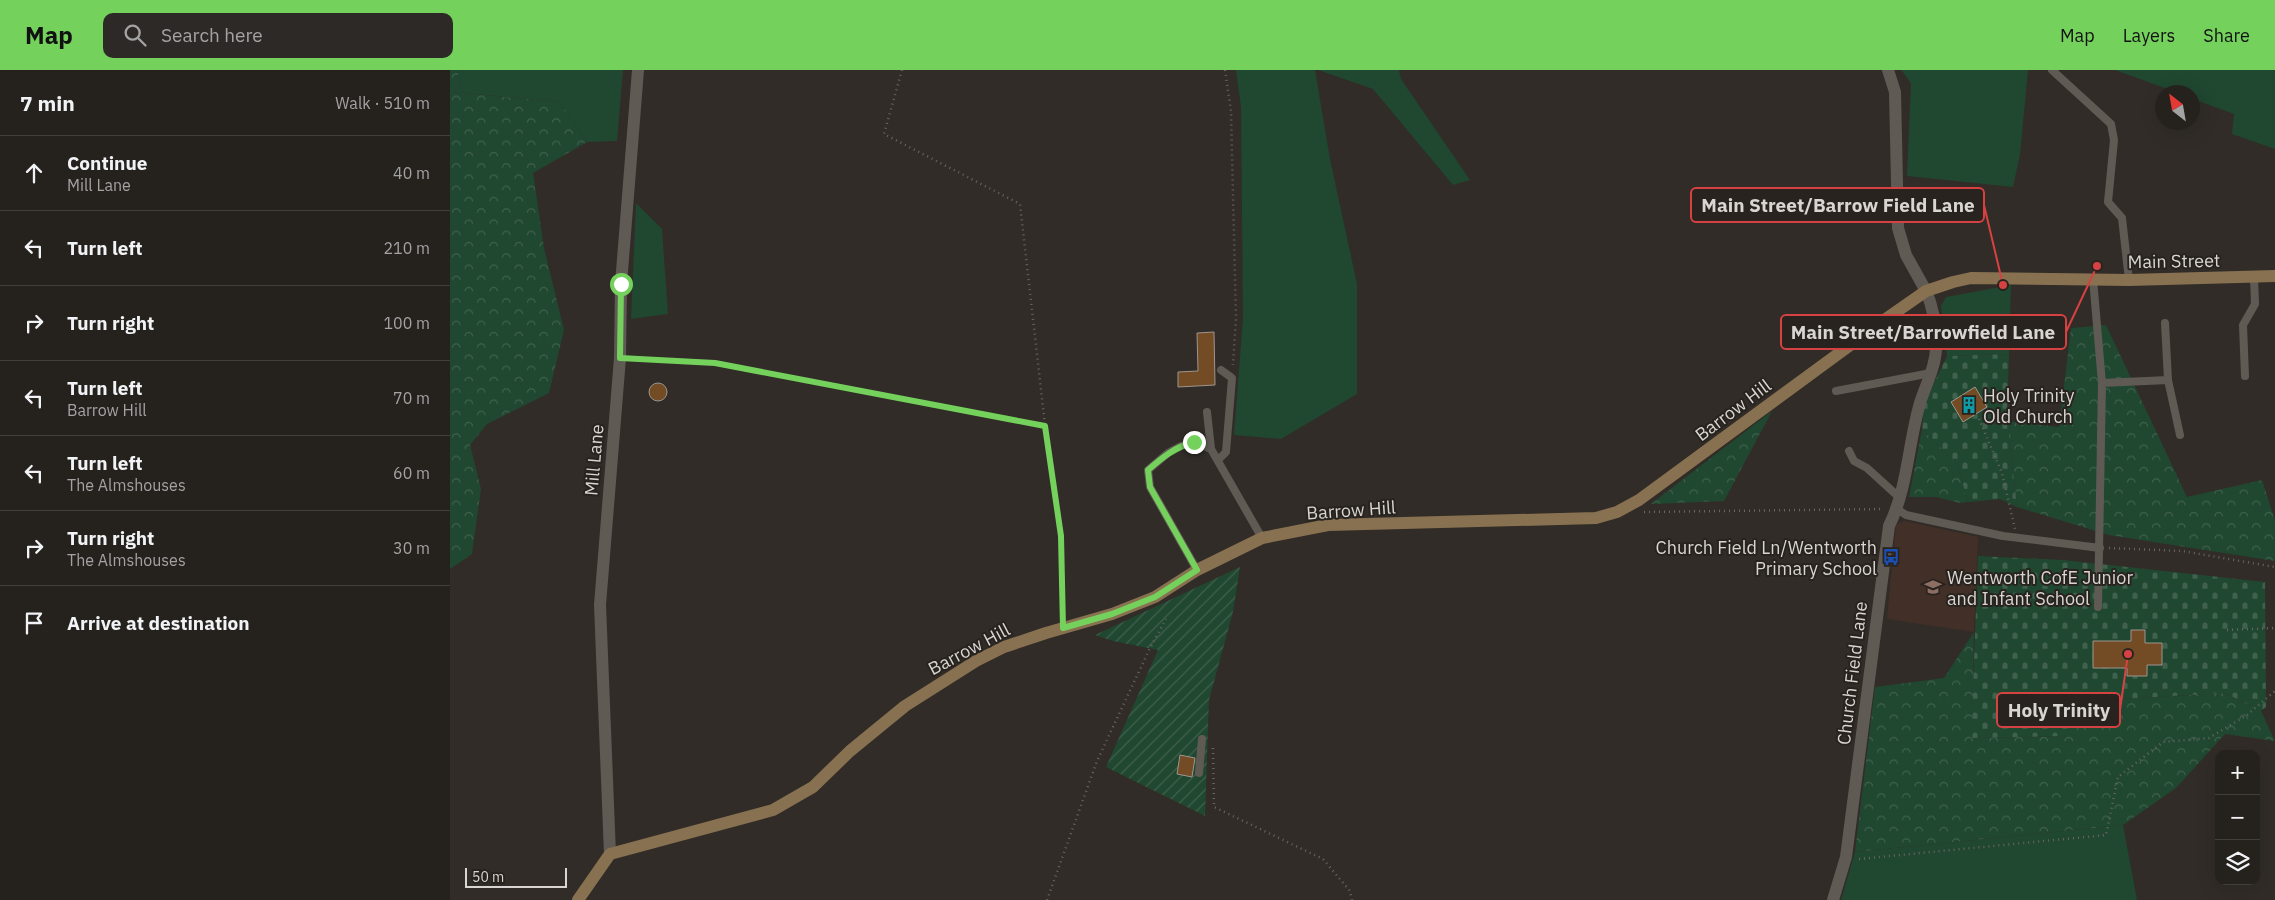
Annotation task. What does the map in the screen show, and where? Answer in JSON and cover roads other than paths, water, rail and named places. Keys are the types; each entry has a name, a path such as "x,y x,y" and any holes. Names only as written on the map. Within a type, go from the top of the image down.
{"main road":[{"name":"Main Street","path":"1926,291 1971,278 2129,280 2275,276"},
{"name":"Barrow Hill","path":"610,854 773,810 813,787 850,751 913,701 976,661 1004,647 1112,614 1155,597 1197,570 1262,538 1328,525 1532,521 1596,518 1616,512 1662,484 1926,291"},
{"path":"578,900 610,854"}],"street":[{"name":"Mill Lane","path":"610,854 600,605 620,358 621,284 638,70"},
{"name":"Church Field Lane","path":"1833,900 1846,857 1889,526 1899,504 1920,404 1931,373 1936,345 1931,301 1906,255 1898,228 1895,92 1888,70"}],"lane":[{"path":"2052,70 2111,124 2114,140 2108,202 2122,218 2129,280"},
{"path":"2245,376 2243,325 2255,304 2254,277"},
{"path":"2093,279 2102,383 2098,607"},
{"path":"2165,324 2168,380 2180,436"},
{"path":"1218,460 1226,452 1232,378 1220,370"},
{"path":"1836,391 1931,373"},
{"path":"2102,383 2168,380"},
{"path":"1207,412 1211,449 1262,538"},
{"path":"1197,570 1150,487 1148,470 1168,453 1181,446 1194,442 1211,449"},
{"path":"1849,451 1854,461 1867,468 1899,504 1906,515 2017,537 2100,548"},
{"path":"1200,773 1202,739"}],"place":[{"name":"Main Street/Barrowfield Lane","path":"2097,266"},
{"name":"Main Street/Barrow Field Lane","path":"2003,285"},
{"name":"Holy Trinity Old Church","path":"1969,405"},
{"name":"Church Field Ln/Wentworth Primary School","path":"1891,557"},
{"name":"Wentworth CofE Junior and Infant School","path":"1933,587"},
{"name":"Holy Trinity","path":"2128,654"}]}
